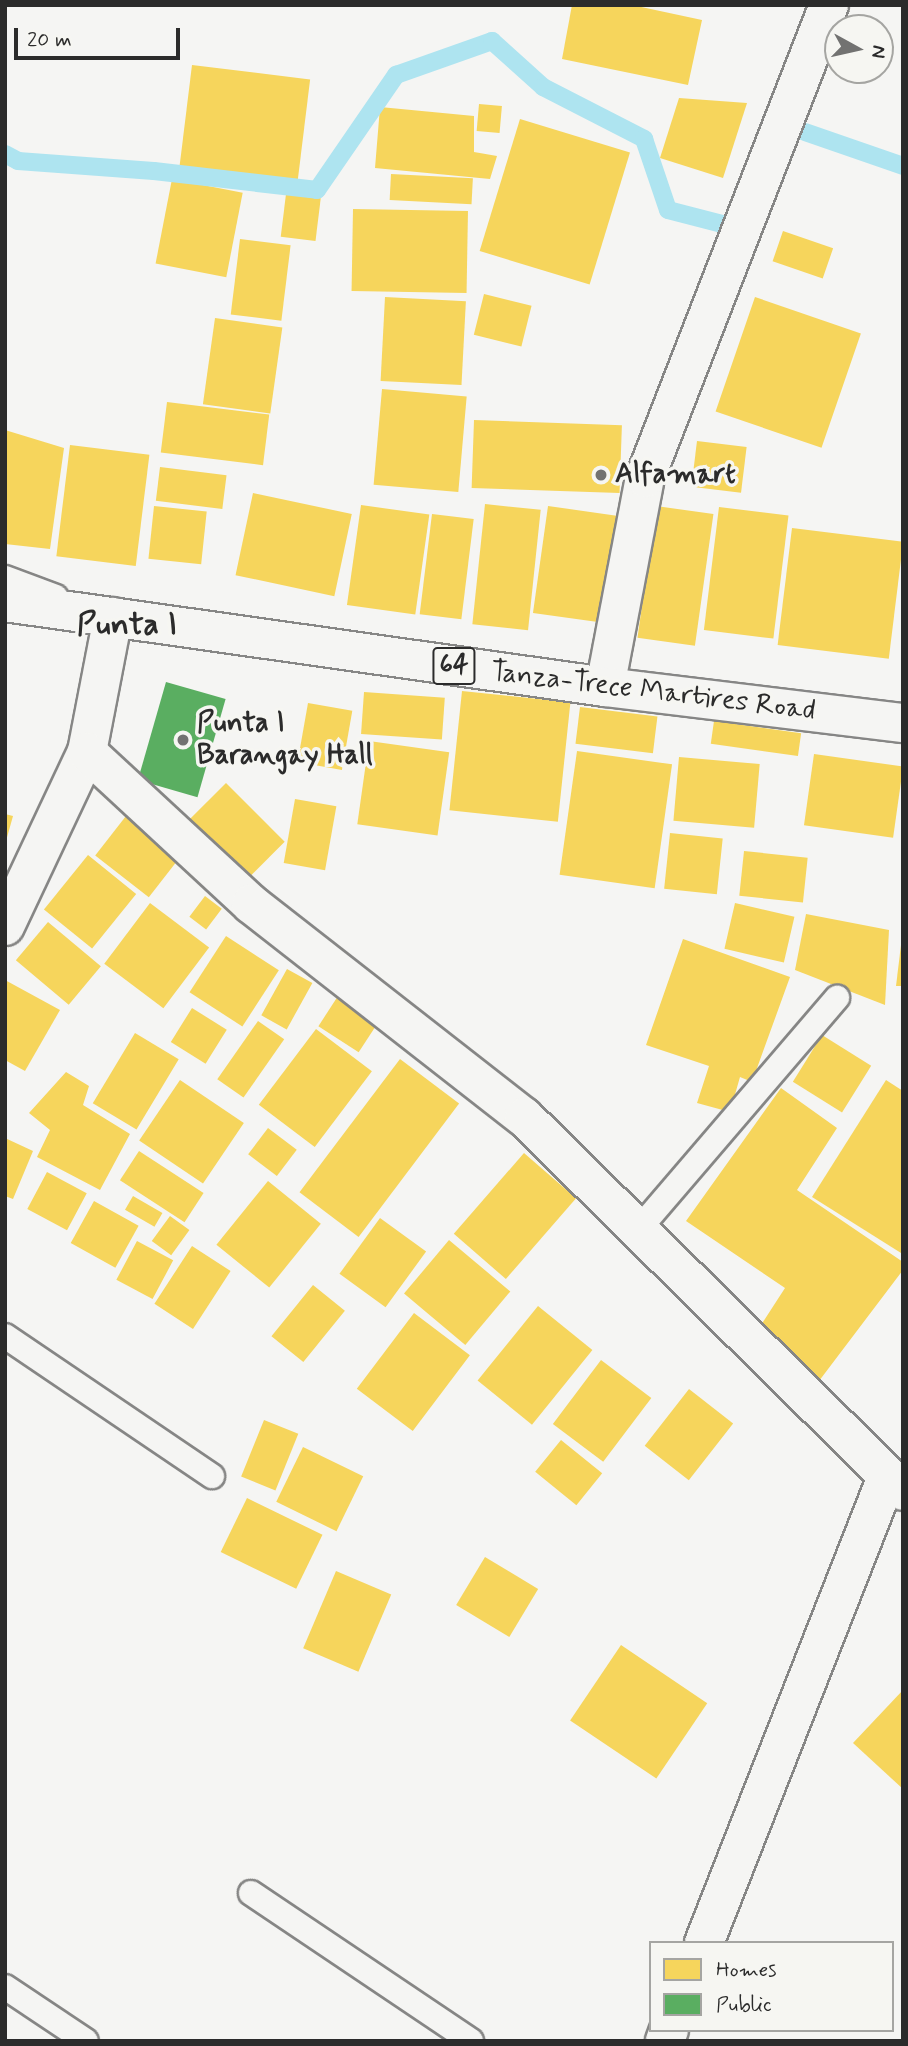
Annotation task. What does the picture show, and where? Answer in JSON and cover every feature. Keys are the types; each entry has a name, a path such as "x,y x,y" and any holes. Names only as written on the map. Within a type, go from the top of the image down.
{"main road":[{"path":"605,687 645,478 819,8"},
{"name":"Tanza-Trece Martires Road","path":"5,602 605,687 903,723"},
{"path":"5,926 87,752 113,617"},
{"path":"87,752 251,904 524,1117 895,1484 705,1941"}],"lane":[{"name":"Tanza-Trece Martires Road","path":"5,578 113,617"},
{"path":"638,1230 837,998"},
{"path":"5,1336 212,1476"},
{"path":"251,1893 471,2041"},
{"path":"5,1987 86,2041"}],"building: Homes":[{"path":"572,5 632,5 702,20 688,85 562,59"},
{"path":"192,65 310,80 297,183 179,168"},
{"path":"679,98 747,103 723,178 660,158"},
{"path":"479,104 502,106 500,133 477,131"},
{"path":"380,107 474,116 474,152 497,156 490,179 375,168"},
{"path":"520,119 630,153 590,285 480,251"},
{"path":"391,174 473,178 472,204 390,200"},
{"path":"172,179 243,193 226,277 156,263"},
{"path":"286,194 321,198 315,241 281,237"},
{"path":"353,209 468,211 467,293 352,291"},
{"path":"783,231 833,248 823,279 773,261"},
{"path":"240,239 291,245 281,321 231,314"},
{"path":"484,294 532,306 521,347 474,335"},
{"path":"385,297 466,301 461,385 381,381"},
{"path":"755,297 861,333 822,448 716,411"},
{"path":"215,318 282,327 270,414 203,404"},
{"path":"382,389 467,396 458,492 374,485"},
{"path":"167,402 269,415 263,465 161,453"},
{"path":"474,420 622,425 620,493 472,488"},
{"path":"5,430 64,448 50,549 5,544"},
{"path":"697,441 747,447 741,493 691,487"},
{"path":"70,445 149,455 136,566 56,556"},
{"path":"160,467 227,475 222,509 156,501"},
{"path":"253,493 352,514 334,596 236,575"},
{"path":"485,504 541,510 528,630 472,624"},
{"path":"361,505 429,515 415,615 347,605"},
{"path":"154,506 207,512 201,564 148,559"},
{"path":"548,506 618,516 603,623 533,613"},
{"path":"656,506 713,514 695,646 637,638"},
{"path":"719,507 788,516 773,639 704,630"},
{"path":"432,514 474,519 461,619 420,614"},
{"path":"792,528 903,542 889,659 778,645"},
{"path":"462,691 570,702 558,822 449,810"},
{"path":"364,692 445,698 442,740 361,734"},
{"path":"308,703 352,711 342,770 298,762"},
{"path":"580,707 657,717 653,753 575,744"},
{"path":"714,721 801,733 798,756 711,744"},
{"path":"369,741 449,752 438,835 357,824"},
{"path":"577,751 672,764 655,888 560,875"},
{"path":"814,754 903,767 893,838 804,825"},
{"path":"679,757 760,764 754,828 673,821"},
{"path":"226,783 285,842 249,878 190,819"},
{"path":"295,799 336,806 325,870 284,863"},
{"path":"5,814 13,816 6,841 5,841"},
{"path":"126,816 180,858 149,897 95,855"},
{"path":"670,833 723,839 717,894 664,889"},
{"path":"744,851 808,858 803,902 739,896"},
{"path":"88,855 136,894 92,948 44,909"},
{"path":"205,896 222,909 206,929 189,917"},
{"path":"150,903 209,948 163,1008 104,964"},
{"path":"735,903 794,917 784,963 724,949"},
{"path":"806,914 889,930 885,1005 795,970"},
{"path":"48,922 101,966 69,1005 16,960"},
{"path":"226,936 279,970 242,1027 190,992"},
{"path":"683,939 790,977 752,1082 740,1077 730,1112 697,1103 709,1066 646,1045"},
{"path":"901,945 903,986 896,986"},
{"path":"287,969 312,983 287,1029 261,1015"},
{"path":"5,980 60,1010 25,1071 5,1060"},
{"path":"338,996 378,1022 359,1052 318,1026"},
{"path":"192,1008 227,1030 206,1064 171,1042"},
{"path":"258,1021 284,1039 243,1098 217,1079"},
{"path":"316,1029 372,1071 315,1147 259,1105"},
{"path":"135,1033 179,1059 136,1130 93,1103"},
{"path":"822,1035 871,1066 842,1112 793,1082"},
{"path":"400,1059 459,1104 359,1237 299,1192"},
{"path":"66,1072 89,1086 83,1105 130,1134 100,1190 37,1157 50,1130 29,1113"},
{"path":"180,1080 244,1123 203,1184 139,1141"},
{"path":"886,1080 903,1091 901,1253 812,1197"},
{"path":"781,1088 837,1128 797,1190 903,1262 903,1270 819,1381 759,1328 785,1288 686,1221"},
{"path":"268,1128 297,1150 277,1176 248,1154"},
{"path":"5,1138 33,1151 13,1199 5,1196"},
{"path":"139,1151 204,1193 185,1222 120,1180"},
{"path":"524,1153 576,1198 506,1279 454,1234"},
{"path":"47,1172 87,1193 67,1230 27,1209"},
{"path":"268,1181 321,1224 269,1288 216,1245"},
{"path":"133,1196 162,1213 154,1227 125,1210"},
{"path":"94,1201 139,1226 115,1268 71,1243"},
{"path":"170,1216 189,1230 171,1255 152,1241"},
{"path":"380,1218 426,1252 386,1307 339,1274"},
{"path":"449,1240 510,1291 465,1345 404,1294"},
{"path":"137,1241 173,1260 153,1299 116,1280"},
{"path":"192,1246 231,1271 193,1329 154,1304"},
{"path":"313,1285 345,1311 303,1362 271,1336"},
{"path":"538,1306 592,1350 532,1425 478,1381"},
{"path":"414,1313 470,1355 413,1431 357,1389"},
{"path":"601,1360 651,1398 603,1462 553,1424"},
{"path":"689,1389 733,1423 689,1480 645,1446"},
{"path":"264,1420 298,1434 275,1490 241,1477"},
{"path":"561,1440 602,1473 576,1505 535,1472"},
{"path":"303,1447 363,1476 336,1531 276,1502"},
{"path":"247,1498 322,1535 296,1589 221,1552"},
{"path":"485,1557 538,1589 509,1637 456,1605"},
{"path":"336,1571 391,1594 358,1672 303,1648"},
{"path":"621,1645 707,1703 656,1779 570,1720"},
{"path":"903,1690 903,1789 853,1743"}],"building: Public":[{"name":"Punta I Barangay Hall","path":"166,682 226,699 197,797 138,780"}],"waterway":[{"path":"5,154 18,161 154,171 317,190 396,75 492,41 543,87 644,139 668,210 730,226"},
{"path":"805,132 903,166"}],"place":[{"name":"Alfamart","path":"601,475"},
{"name":"Punta I Barangay Hall","path":"183,740"}],"district":[{"name":"Punta I","path":"127,625"}]}
